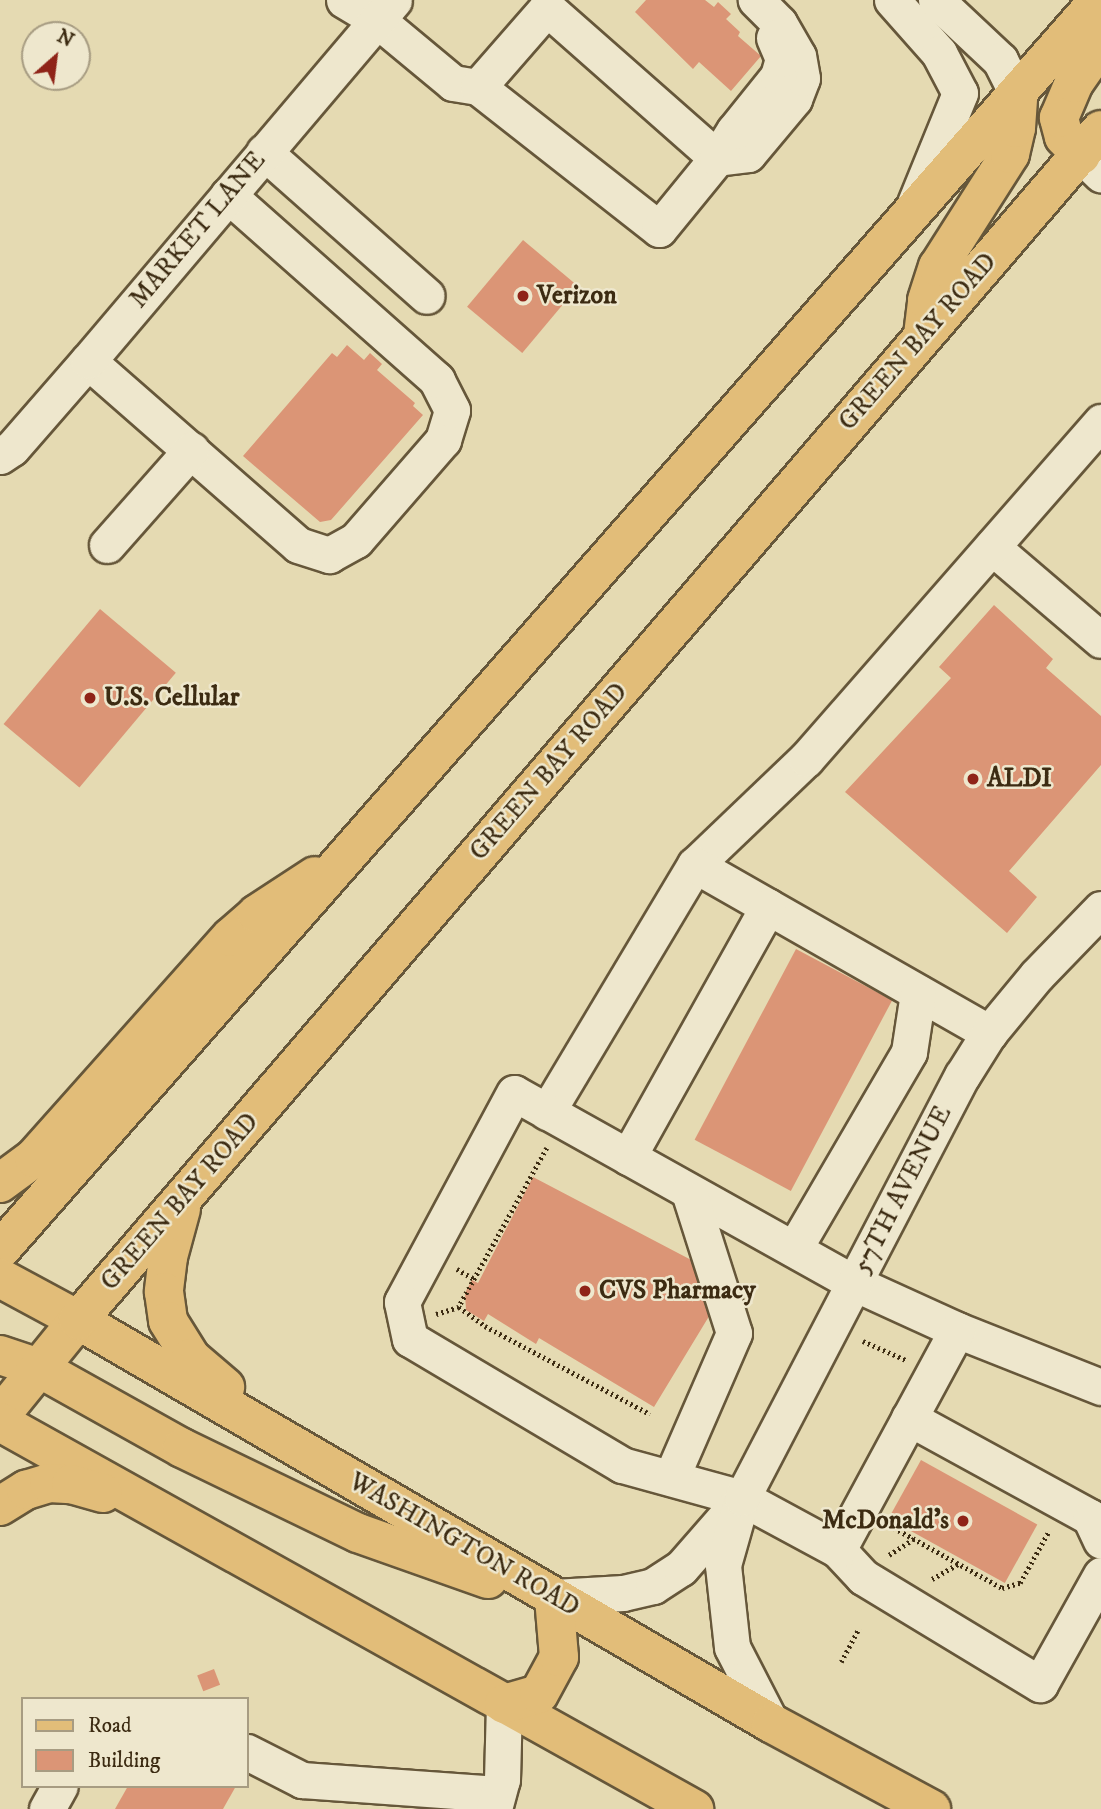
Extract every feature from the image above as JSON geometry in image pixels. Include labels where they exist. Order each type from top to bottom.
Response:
[{"type":"main road","points":[[0,1250],[348,858],[912,211],[1018,96],[1099,0]]},
{"type":"main road","points":[[1094,153],[1064,137],[1059,118],[1074,83],[1101,44]]},
{"type":"main road","points":[[923,335],[927,300],[938,267],[1010,154],[1016,128],[1018,96]]},
{"type":"main road","name":"GREEN BAY ROAD","points":[[0,1416],[78,1320],[923,335],[1094,153]]},
{"type":"main road","points":[[0,1183],[34,1158],[231,937],[285,895],[348,858]]},
{"type":"main road","points":[[187,1193],[174,1225],[163,1292],[168,1321],[178,1342],[219,1383],[442,1532]]},
{"type":"main road","name":"WASHINGTON ROAD","points":[[0,1278],[78,1320],[772,1723],[930,1809]]},
{"type":"main road","points":[[0,1334],[36,1336],[78,1320]]},
{"type":"main road","points":[[0,1355],[39,1368],[182,1448],[358,1533],[484,1578],[554,1597],[559,1657],[539,1694],[504,1704]]},
{"type":"main road","points":[[0,1422],[694,1809]]},
{"type":"main road","points":[[0,1506],[26,1490],[49,1483],[71,1484],[155,1509]]},
{"type":"street","points":[[344,0],[385,10],[453,83],[478,88],[659,229],[717,158],[734,131],[778,76],[783,59],[778,41],[733,0]]},
{"type":"street","points":[[717,158],[748,154],[794,99],[802,79],[798,56],[779,23],[756,0]]},
{"type":"street","points":[[892,0],[939,53],[960,93],[912,211]]},
{"type":"street","points":[[936,0],[1000,60],[1018,96]]},
{"type":"street","points":[[478,88],[554,6],[717,158]]},
{"type":"street","name":"MARKET LANE","points":[[0,456],[12,448],[88,361],[385,10]]},
{"type":"street","points":[[264,152],[427,296]]},
{"type":"street","points":[[88,361],[298,545],[329,555],[356,540],[443,440],[452,410],[436,380],[228,195]]},
{"type":"street","points":[[550,1125],[695,865],[806,759],[1101,422]]},
{"type":"street","points":[[107,545],[191,450]]},
{"type":"street","points":[[992,547],[1101,640]]},
{"type":"street","points":[[695,865],[989,1033]]},
{"type":"street","points":[[628,1157],[768,907]]},
{"type":"street","name":"57TH AVENUE","points":[[772,1723],[732,1647],[723,1565],[742,1498],[962,1076],[989,1033],[1037,975],[1101,909]]},
{"type":"street","points":[[794,1249],[909,1052],[918,993]]},
{"type":"street","points":[[1099,1384],[957,1330],[854,1283],[628,1157],[550,1125],[514,1093],[402,1302],[410,1339],[622,1465],[742,1498],[838,1550],[863,1577],[1040,1684],[1101,1576]]},
{"type":"street","points":[[671,1478],[734,1333],[689,1192]]},
{"type":"street","points":[[838,1550],[957,1330]]},
{"type":"street","points":[[909,1418],[1090,1517],[1101,1541]]},
{"type":"street","name":"57TH AVENUE","points":[[554,1597],[623,1593],[653,1586],[681,1568],[742,1498]]},
{"type":"street","points":[[248,1753],[301,1794],[496,1802],[502,1780],[504,1704]]},
{"type":"street","points":[[47,1809],[59,1788]]},
{"type":"path","points":[[431,1316],[459,1307],[550,1125]]},
{"type":"path","points":[[459,1307],[485,1326],[650,1414]]},
{"type":"path","points":[[863,1341],[908,1362]]},
{"type":"path","points":[[860,1509],[1002,1588],[1020,1583],[1051,1527]]},
{"type":"path","points":[[883,1559],[914,1539]]},
{"type":"path","points":[[926,1583],[958,1564]]},
{"type":"path","points":[[841,1662],[859,1628]]},
{"type":"building","points":[[646,0],[705,0],[714,7],[718,2],[731,14],[726,19],[740,32],[738,36],[761,56],[731,91],[699,62],[693,69],[635,12]]},
{"type":"building","name":"Verizon","points":[[523,240],[578,286],[522,353],[467,307]]},
{"type":"building","points":[[347,345],[364,360],[370,353],[382,364],[377,370],[415,403],[413,406],[423,415],[331,520],[320,522],[243,456],[332,353],[337,357]]},
{"type":"building","name":"ALDI","points":[[994,605],[1053,659],[1046,668],[1101,716],[1101,765],[1009,871],[1037,897],[1007,933],[845,792],[951,678],[939,667]]},
{"type":"building","name":"U.S. Cellular","points":[[100,609],[176,673],[79,788],[4,724]]},
{"type":"building","points":[[796,949],[892,1000],[791,1191],[695,1140]]},
{"type":"building","name":"CVS Pharmacy","points":[[533,1177],[697,1263],[711,1313],[654,1407],[539,1338],[536,1344],[488,1314],[484,1321],[466,1310],[465,1293],[472,1280],[478,1283]]},
{"type":"building","name":"McDonald's","points":[[921,1460],[1037,1524],[1005,1583],[889,1519]]},
{"type":"building","points":[[214,1669],[220,1685],[203,1691],[197,1675]]},
{"type":"building","points":[[127,1788],[235,1788],[223,1809],[115,1809]]},
{"type":"place","name":"Verizon","points":[[523,296]]},
{"type":"place","name":"U.S. Cellular","points":[[90,698]]},
{"type":"place","name":"ALDI","points":[[973,779]]},
{"type":"place","name":"CVS Pharmacy","points":[[585,1291]]},
{"type":"place","name":"McDonald's","points":[[963,1521]]}]
